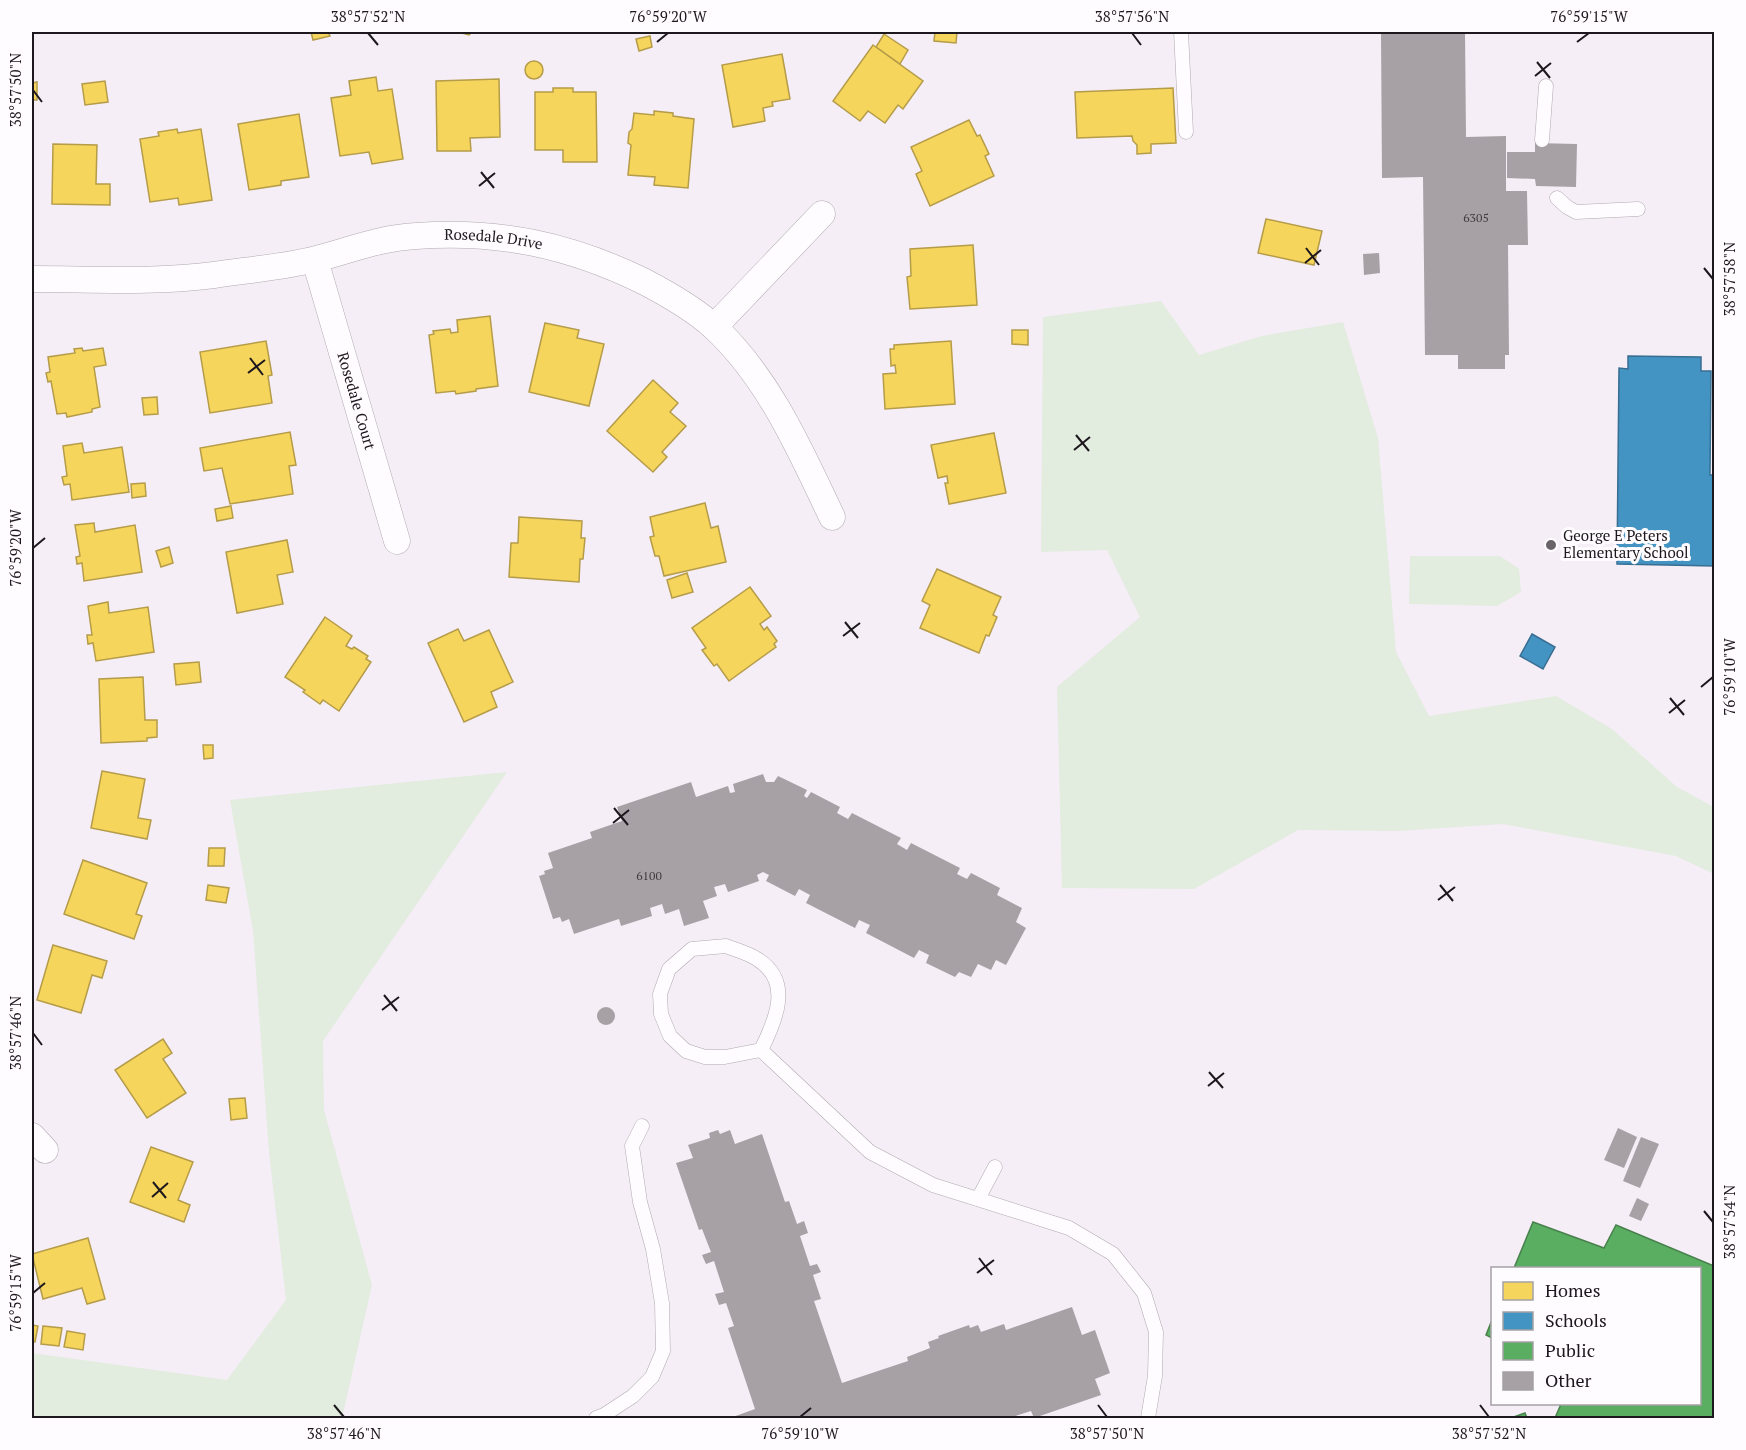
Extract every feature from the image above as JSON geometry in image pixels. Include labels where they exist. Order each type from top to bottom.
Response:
[{"type":"street","points":[[714,327],[822,214]]},
{"type":"street","name":"Rosedale Drive","points":[[32,279],[167,278],[212,275],[315,260],[377,240],[417,236],[470,236],[517,240],[567,249],[608,264],[679,300],[714,327],[773,400],[832,517]]},
{"type":"street","name":"Rosedale Court","points":[[315,260],[397,541]]},
{"type":"lane","points":[[1181,32],[1186,132]]},
{"type":"lane","points":[[1542,140],[1546,86]]},
{"type":"lane","points":[[1557,198],[1576,212],[1638,209]]},
{"type":"lane","points":[[726,946],[758,959],[777,979],[779,1003],[771,1030],[761,1050],[725,1057],[705,1057],[686,1051],[670,1036],[661,1014],[660,994],[669,969],[692,949],[726,946]]},
{"type":"lane","points":[[761,1050],[870,1152],[933,1185],[1069,1228],[1113,1254],[1144,1293],[1156,1332],[1155,1376],[1148,1419]]},
{"type":"lane","points":[[596,1419],[633,1396],[652,1377],[663,1351],[662,1303],[640,1202],[632,1146],[642,1126]]},
{"type":"lane","points":[[978,1199],[995,1167]]},
{"type":"shaded area","points":[[1161,301],[1199,355],[1262,336],[1343,322],[1378,438],[1396,652],[1429,716],[1556,696],[1612,729],[1677,787],[1714,807],[1714,874],[1676,856],[1503,824],[1399,831],[1298,830],[1194,889],[1062,888],[1057,687],[1140,617],[1107,550],[1041,552],[1043,317]]},
{"type":"shaded area","points":[[1410,556],[1500,556],[1519,569],[1521,592],[1497,606],[1409,604]]},
{"type":"shaded area","points":[[507,772],[323,1041],[324,1110],[372,1285],[342,1418],[32,1418],[32,1353],[227,1380],[286,1300],[269,1152],[253,931],[230,800]]},
{"type":"building: Homes","points":[[311,32],[328,32],[330,36],[313,40]]},
{"type":"building: Homes","points":[[935,32],[957,32],[956,43],[934,41]]},
{"type":"building: Homes","points":[[884,34],[908,50],[900,64],[876,47]]},
{"type":"building: Homes","points":[[650,36],[652,47],[639,51],[636,39]]},
{"type":"building: Homes","points":[[873,45],[923,81],[903,109],[898,105],[885,123],[868,111],[860,121],[833,101]]},
{"type":"building: Homes","points":[[782,54],[790,99],[772,102],[773,106],[763,108],[765,121],[733,127],[722,65]]},
{"type":"building: Homes","points":[[530,61],[538,61],[543,66],[541,77],[530,79],[525,74],[525,66]]},
{"type":"building: Homes","points":[[376,77],[378,91],[392,89],[403,159],[372,164],[369,152],[340,156],[331,98],[351,95],[349,81]]},
{"type":"building: Homes","points":[[499,79],[500,137],[470,138],[471,151],[437,151],[436,81]]},
{"type":"building: Homes","points":[[105,81],[108,102],[85,105],[82,84]]},
{"type":"building: Homes","points":[[37,82],[37,100],[32,100],[32,83]]},
{"type":"building: Homes","points":[[553,88],[573,88],[573,92],[596,92],[597,162],[563,162],[563,150],[535,150],[535,92],[553,92]]},
{"type":"building: Homes","points":[[1173,88],[1176,143],[1151,144],[1151,153],[1137,154],[1137,145],[1132,136],[1077,138],[1075,92]]},
{"type":"building: Homes","points":[[654,111],[694,119],[688,188],[654,185],[655,177],[628,175],[631,145],[628,143],[629,132],[632,129],[634,113],[654,115]]},
{"type":"building: Homes","points":[[299,114],[309,177],[281,181],[281,185],[249,190],[238,124]]},
{"type":"building: Homes","points":[[969,120],[977,136],[980,135],[989,154],[985,156],[994,176],[930,206],[916,174],[922,171],[911,147]]},
{"type":"building: Homes","points":[[177,129],[178,133],[201,129],[212,200],[179,205],[178,198],[150,202],[140,139],[159,136],[158,132]]},
{"type":"building: Homes","points":[[53,144],[97,145],[96,184],[110,184],[110,205],[52,204]]},
{"type":"building: Homes","points":[[1266,219],[1322,231],[1314,265],[1258,253]]},
{"type":"building: Homes","points":[[973,245],[977,305],[910,309],[907,277],[911,276],[910,249]]},
{"type":"building: Homes","points":[[490,316],[498,386],[456,394],[455,391],[436,393],[429,335],[434,334],[433,331],[450,329],[451,333],[458,332],[457,320]]},
{"type":"building: Homes","points":[[545,323],[579,330],[577,338],[604,344],[589,406],[529,392]]},
{"type":"building: Homes","points":[[1012,330],[1028,330],[1028,345],[1012,344]]},
{"type":"building: Homes","points":[[266,341],[272,375],[268,376],[272,403],[210,413],[200,352]]},
{"type":"building: Homes","points":[[951,341],[955,404],[885,409],[883,374],[896,373],[895,365],[891,366],[890,349],[894,349],[894,345]]},
{"type":"building: Homes","points":[[82,348],[83,351],[103,348],[106,365],[94,367],[100,407],[92,409],[92,412],[67,417],[66,413],[57,414],[51,381],[48,382],[46,373],[50,372],[48,357],[75,353],[74,349]]},
{"type":"building: Homes","points":[[653,380],[678,403],[670,412],[686,426],[662,452],[667,457],[653,472],[607,431]]},
{"type":"building: Homes","points":[[157,397],[158,414],[144,415],[142,398]]},
{"type":"building: Homes","points":[[290,432],[296,465],[289,466],[293,494],[230,504],[222,468],[204,471],[200,448]]},
{"type":"building: Homes","points":[[994,433],[1006,493],[949,504],[945,483],[948,483],[947,476],[938,478],[931,445]]},
{"type":"building: Homes","points":[[82,443],[84,453],[122,447],[129,492],[72,500],[70,484],[64,485],[62,477],[67,476],[63,446]]},
{"type":"building: Homes","points":[[145,483],[146,496],[132,498],[131,484]]},
{"type":"building: Homes","points":[[705,503],[711,528],[718,526],[726,562],[664,576],[659,556],[655,556],[650,537],[654,536],[650,517]]},
{"type":"building: Homes","points":[[231,506],[233,518],[217,521],[215,509]]},
{"type":"building: Homes","points":[[519,517],[582,521],[581,538],[585,538],[583,559],[580,559],[579,582],[509,577],[511,543],[518,543]]},
{"type":"building: Homes","points":[[94,523],[95,532],[135,525],[142,572],[84,581],[82,563],[77,564],[76,557],[80,556],[75,525]]},
{"type":"building: Homes","points":[[287,540],[293,572],[277,575],[283,604],[237,613],[226,552]]},
{"type":"building: Homes","points":[[169,547],[173,563],[161,567],[156,551]]},
{"type":"building: Homes","points":[[937,569],[1001,597],[993,615],[997,617],[979,653],[920,628],[930,605],[922,601]]},
{"type":"building: Homes","points":[[687,573],[693,592],[672,598],[667,580]]},
{"type":"building: Homes","points":[[750,587],[771,616],[760,624],[764,630],[767,627],[777,641],[774,644],[776,647],[729,681],[717,664],[714,666],[702,650],[706,648],[692,628]]},
{"type":"building: Homes","points":[[108,602],[109,613],[148,607],[154,652],[96,661],[93,643],[88,644],[87,635],[92,635],[88,606]]},
{"type":"building: Homes","points":[[325,617],[352,636],[346,646],[352,649],[354,647],[368,656],[366,659],[371,662],[339,711],[323,700],[320,704],[303,692],[305,690],[285,677]]},
{"type":"building: Homes","points":[[458,629],[464,641],[489,630],[513,682],[491,692],[497,707],[464,722],[428,643]]},
{"type":"building: Homes","points":[[199,662],[201,682],[176,685],[174,664]]},
{"type":"building: Homes","points":[[143,677],[145,720],[157,720],[157,737],[147,738],[147,741],[101,743],[99,679]]},
{"type":"building: Homes","points":[[203,745],[213,745],[213,758],[204,759]]},
{"type":"building: Homes","points":[[102,771],[145,779],[138,818],[151,820],[147,839],[91,828]]},
{"type":"building: Homes","points":[[209,848],[225,848],[224,866],[208,866]]},
{"type":"building: Homes","points":[[83,860],[147,883],[136,914],[142,916],[134,939],[64,914]]},
{"type":"building: Homes","points":[[208,885],[229,888],[226,903],[206,900]]},
{"type":"building: Homes","points":[[53,945],[107,961],[102,978],[92,975],[81,1013],[37,1000]]},
{"type":"building: Homes","points":[[163,1039],[172,1053],[163,1059],[186,1093],[147,1118],[115,1070]]},
{"type":"building: Homes","points":[[245,1098],[247,1118],[231,1120],[229,1099]]},
{"type":"building: Homes","points":[[151,1147],[193,1162],[178,1200],[190,1205],[184,1222],[130,1202]]},
{"type":"building: Homes","points":[[88,1238],[105,1299],[87,1304],[82,1288],[43,1299],[32,1254]]},
{"type":"building: Homes","points":[[32,1325],[38,1326],[35,1342],[32,1342]]},
{"type":"building: Homes","points":[[43,1326],[62,1328],[59,1346],[41,1344]]},
{"type":"building: Homes","points":[[67,1331],[85,1334],[83,1350],[64,1347]]},
{"type":"building: Schools","points":[[1628,356],[1701,357],[1701,371],[1711,371],[1710,475],[1714,475],[1714,566],[1617,564],[1619,368],[1628,369]]},
{"type":"building: Schools","points":[[1532,634],[1555,647],[1543,669],[1520,656]]},
{"type":"building: Public","points":[[1533,1222],[1604,1248],[1616,1225],[1714,1266],[1714,1418],[1555,1418],[1561,1405],[1701,1405],[1701,1267],[1514,1267]]},
{"type":"building: Public","points":[[1491,1322],[1491,1338],[1486,1335]]},
{"type":"building: Public","points":[[1525,1413],[1527,1418],[1511,1418]]},
{"type":"building: Other","points":[[1381,32],[1465,32],[1466,137],[1506,136],[1506,191],[1527,191],[1528,245],[1508,245],[1509,355],[1505,355],[1505,369],[1458,369],[1458,355],[1425,355],[1423,177],[1382,178]]},
{"type":"building: Other","points":[[1535,143],[1577,144],[1576,187],[1536,186],[1535,179],[1507,178],[1507,152],[1535,152]]},
{"type":"building: Other","points":[[1379,253],[1380,273],[1364,275],[1363,254]]},
{"type":"building: Other","points":[[763,774],[766,782],[774,782],[778,776],[807,790],[804,796],[807,798],[811,792],[840,807],[837,813],[848,819],[852,813],[901,838],[897,844],[907,850],[911,843],[960,868],[957,874],[967,879],[971,873],[1000,888],[997,895],[1022,908],[1016,922],[1026,928],[1006,965],[996,960],[991,970],[978,964],[971,977],[959,972],[955,977],[926,963],[929,955],[919,950],[914,958],[866,933],[870,925],[859,920],[855,928],[806,903],[810,895],[799,889],[795,896],[766,881],[769,875],[763,872],[757,875],[759,881],[728,892],[725,884],[714,887],[717,896],[703,901],[709,918],[684,926],[679,909],[665,914],[662,904],[650,908],[652,916],[621,926],[619,919],[574,934],[569,919],[562,922],[560,917],[553,919],[539,876],[545,874],[544,871],[553,868],[548,853],[592,838],[590,832],[622,821],[617,807],[691,782],[696,797],[728,786],[730,793],[735,792],[733,784]]},
{"type":"building: Other","points":[[606,1007],[612,1010],[615,1016],[612,1022],[606,1025],[600,1022],[597,1016],[600,1010]]},
{"type":"building: Other","points":[[1618,1128],[1637,1137],[1624,1168],[1604,1160]]},
{"type":"building: Other","points":[[718,1130],[720,1134],[730,1130],[735,1144],[762,1134],[785,1202],[789,1201],[797,1224],[804,1221],[808,1233],[800,1236],[810,1266],[817,1264],[821,1272],[813,1275],[821,1299],[814,1301],[842,1383],[908,1361],[907,1357],[930,1348],[928,1342],[939,1338],[938,1336],[969,1325],[970,1328],[978,1325],[981,1332],[1004,1324],[1006,1330],[1072,1307],[1082,1335],[1095,1330],[1110,1373],[1095,1379],[1101,1395],[1034,1418],[1031,1411],[1009,1418],[730,1418],[755,1409],[728,1328],[734,1326],[726,1303],[719,1305],[715,1294],[724,1292],[714,1261],[706,1264],[702,1255],[711,1252],[702,1229],[699,1230],[676,1163],[693,1158],[688,1145],[710,1138],[709,1133]]},
{"type":"building: Other","points":[[1641,1137],[1659,1144],[1640,1188],[1623,1181]]},
{"type":"building: Other","points":[[1637,1198],[1649,1204],[1641,1221],[1629,1216]]},
{"type":"place","name":"George E Peters Elementary School","points":[[1551,545]]}]
